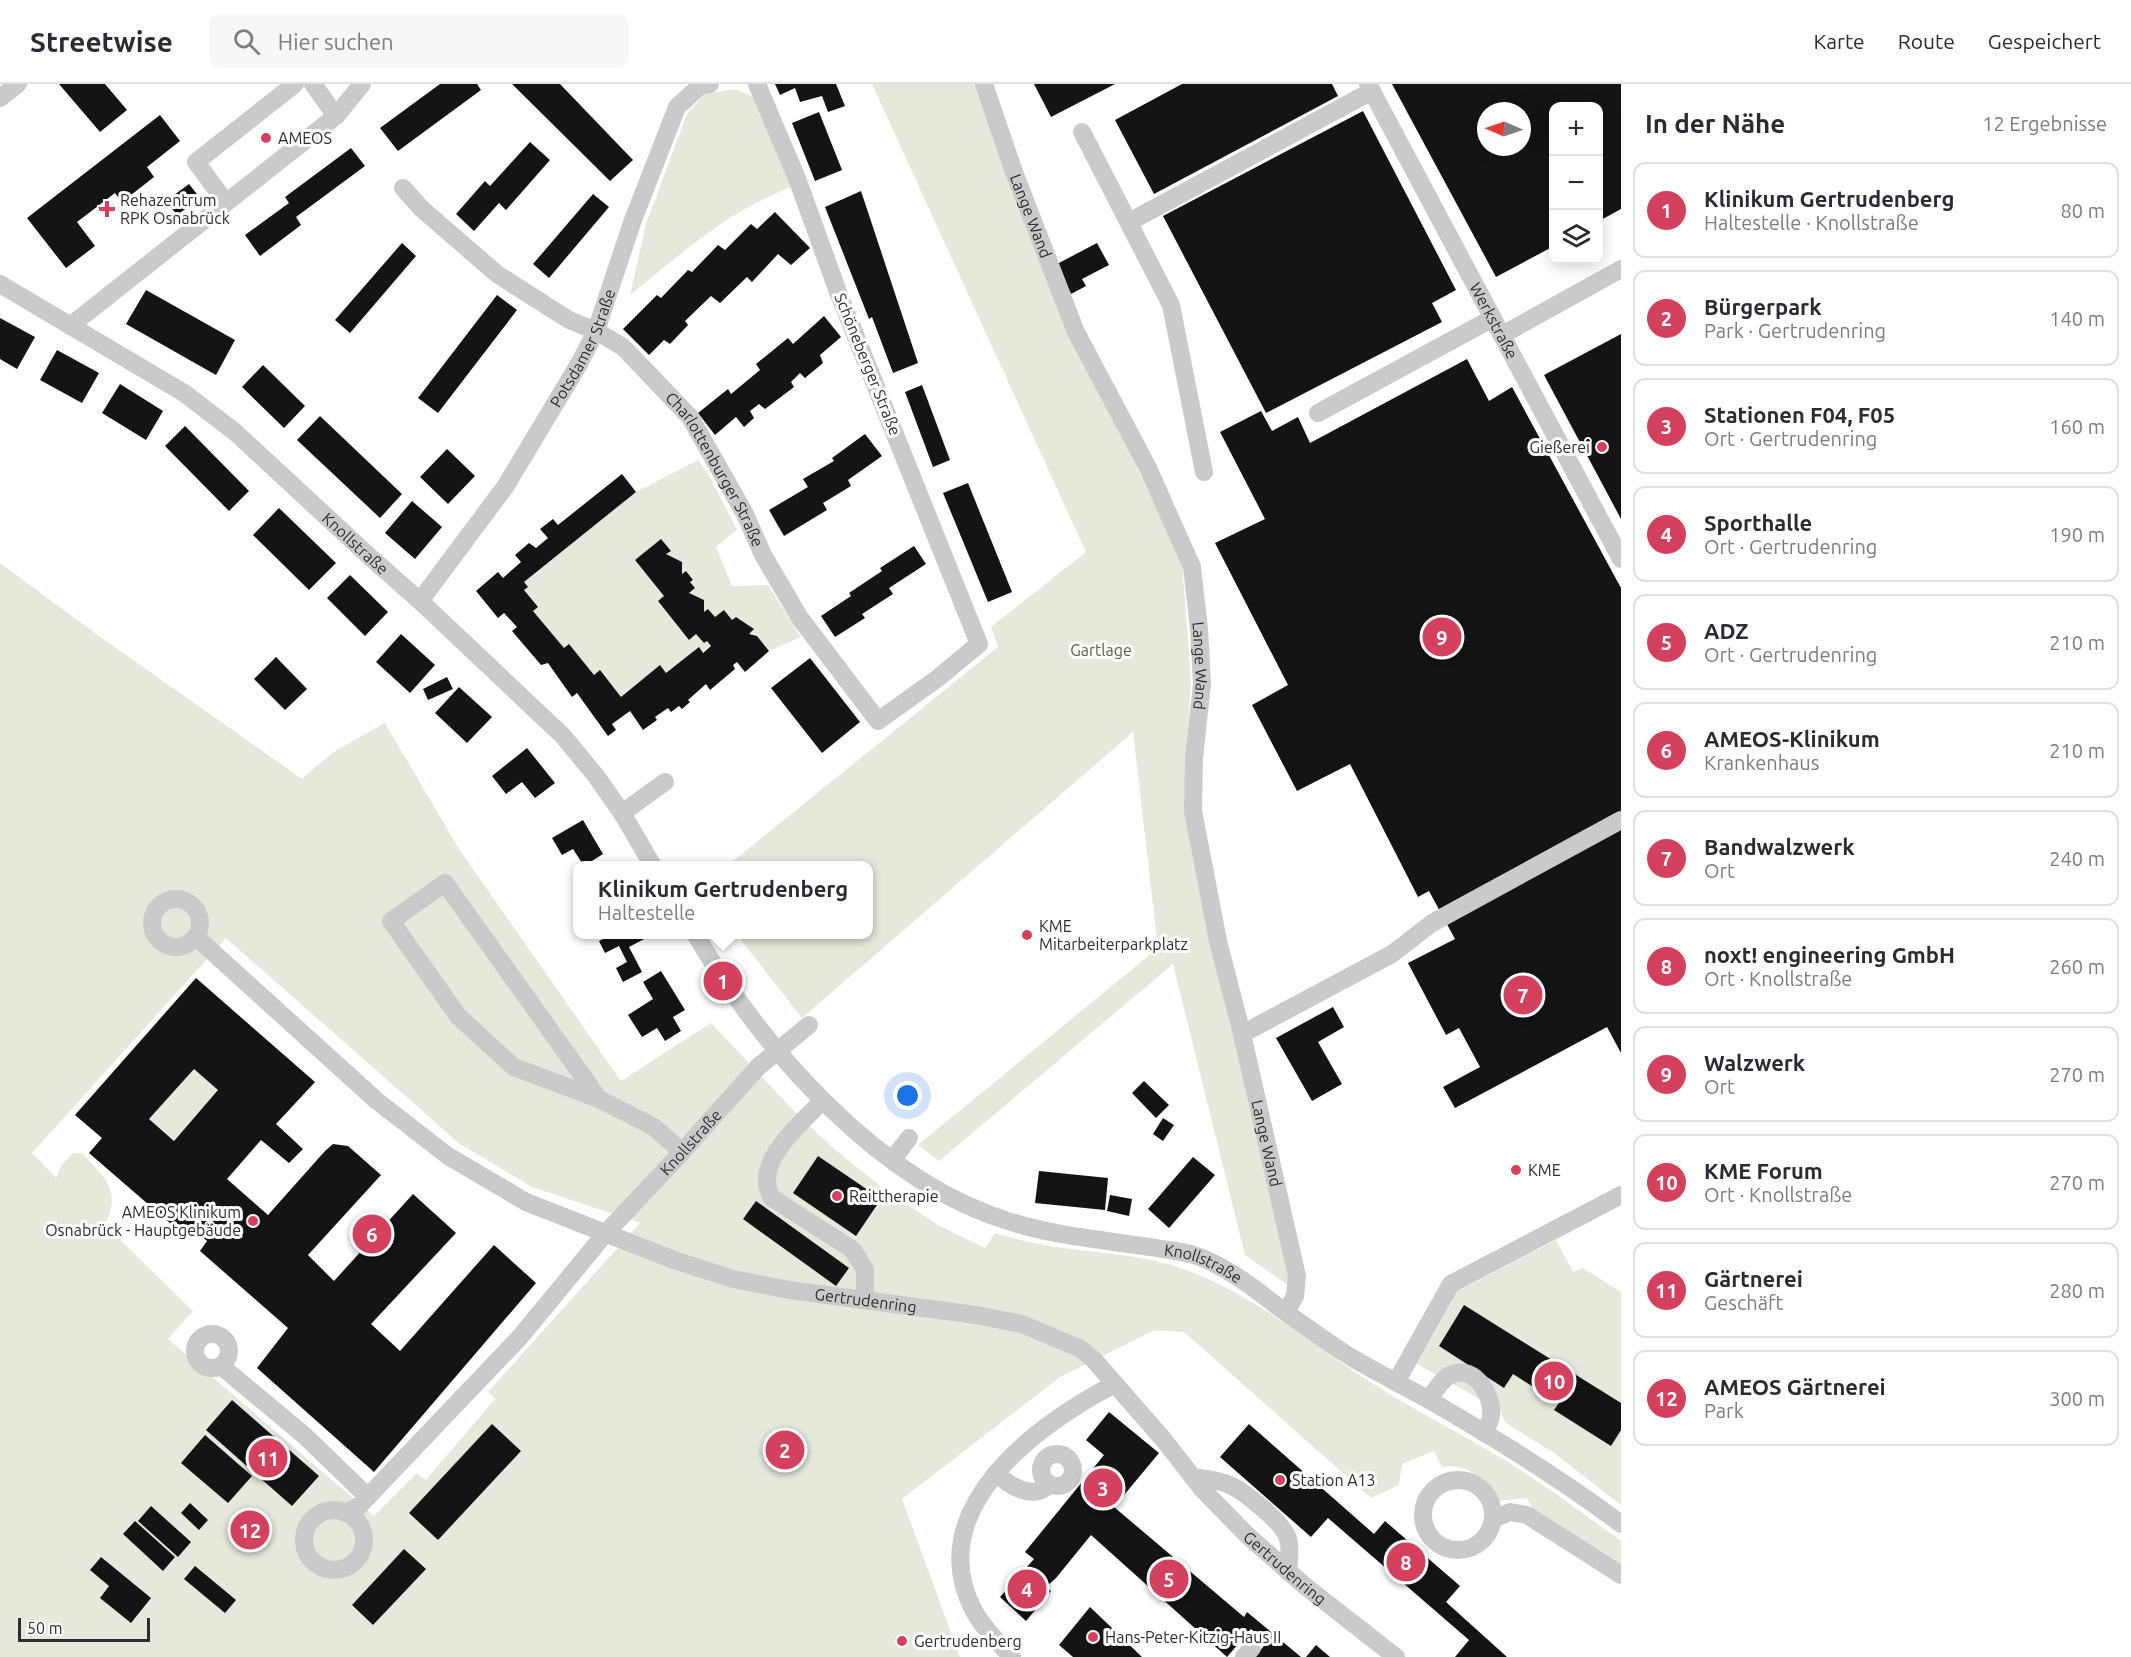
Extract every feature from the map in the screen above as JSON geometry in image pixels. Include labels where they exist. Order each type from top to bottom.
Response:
[{"type":"street","points":[[0,98],[18,84]]},
{"type":"street","points":[[225,201],[195,162],[295,84]]},
{"type":"street","points":[[313,84],[336,116]]},
{"type":"street","points":[[70,326],[225,201],[336,116],[362,84]]},
{"type":"street","name":"Potsdamer Straße","points":[[420,601],[505,487],[579,364],[596,331],[633,220],[677,107],[700,86],[710,84]]},
{"type":"street","name":"Lange Wand","points":[[984,84],[1014,172],[1076,332],[1148,468],[1192,567],[1202,684],[1194,758],[1193,811],[1218,941],[1297,1276],[1295,1296],[1286,1312]]},
{"type":"street","name":"Schöneberger Straße","points":[[753,86],[798,181],[834,282],[979,644]]},
{"type":"street","points":[[1129,222],[1370,88]]},
{"type":"street","name":"Werkstraße","points":[[1370,88],[1621,559]]},
{"type":"street","points":[[1082,132],[1172,305],[1204,472]]},
{"type":"street","name":"Charlottenburger Straße","points":[[403,188],[422,209],[497,274],[569,320],[596,331],[623,347],[690,417],[745,514],[763,555],[800,618],[878,721],[938,678],[979,644]]},
{"type":"street","points":[[1502,335],[1621,269]]},
{"type":"street","name":"Knollstraße","points":[[0,284],[184,393],[226,426],[420,601],[563,736],[596,776],[622,813],[650,861]]},
{"type":"street","points":[[1318,412],[1493,318]]},
{"type":"street","points":[[622,813],[665,782]]},
{"type":"street","points":[[1242,1035],[1392,954],[1432,923],[1621,820]]},
{"type":"street","points":[[599,1099],[445,883],[391,921],[458,1016],[489,1047],[514,1067],[599,1099],[654,1127],[682,1152]]},
{"type":"street","name":"Gertrudenring","points":[[196,937],[377,1101],[448,1156],[526,1202],[674,1260],[733,1279],[789,1290],[976,1315],[1022,1324],[1081,1349],[1094,1360],[1163,1438],[1192,1477],[1240,1528],[1288,1572],[1396,1657]]},
{"type":"street","name":"Knollstraße","points":[[697,939],[723,981],[776,1051],[822,1101],[892,1160],[927,1184],[967,1206],[1009,1222],[1049,1232],[1199,1257],[1237,1275],[1347,1354],[1564,1481],[1621,1524]]},
{"type":"street","points":[[776,1051],[809,1025]]},
{"type":"street","name":"Knollstraße","points":[[345,1513],[359,1506],[368,1497],[520,1337],[605,1234],[758,1067],[776,1051]]},
{"type":"street","points":[[822,1101],[782,1143],[767,1176],[767,1189],[772,1198],[853,1250],[865,1270],[865,1299]]},
{"type":"street","points":[[892,1160],[909,1138]]},
{"type":"street","points":[[1396,1382],[1451,1284],[1621,1195]]},
{"type":"street","points":[[221,1366],[305,1436],[368,1497]]},
{"type":"street","points":[[1429,1400],[1448,1376],[1459,1373],[1473,1377],[1484,1384],[1488,1395],[1491,1417],[1484,1433]]},
{"type":"street","points":[[1012,1657],[974,1611],[962,1572],[961,1552],[968,1517],[976,1500],[996,1473],[1054,1420],[1114,1384]]},
{"type":"street","points":[[996,1473],[1023,1490],[1038,1491],[1049,1484]]},
{"type":"street","points":[[1192,1477],[1229,1485],[1245,1495],[1279,1524],[1288,1536],[1290,1548],[1288,1572]]},
{"type":"street","points":[[1493,1519],[1510,1512],[1527,1515],[1621,1575]]},
{"type":"green space","name":"Gartlage","points":[[872,84],[979,84],[1062,310],[1182,562],[1191,680],[1184,797],[1191,849],[1291,1275],[1289,1286],[1245,1255],[1173,964],[939,1161],[918,1145],[1158,948],[1133,732],[802,1018],[740,939],[873,939],[873,861],[733,861],[998,647],[991,627],[1086,552]]},
{"type":"green space","points":[[734,89],[755,97],[792,187],[769,196],[727,220],[630,295],[646,224],[687,114],[705,94]]},
{"type":"green space","points":[[698,460],[710,477],[737,530],[716,547],[732,586],[768,585],[801,637],[769,651],[757,636],[749,634],[754,629],[736,617],[732,620],[715,617],[709,609],[704,612],[704,600],[689,593],[695,589],[690,582],[693,580],[686,571],[682,574],[666,554],[670,551],[661,540],[664,596],[658,601],[689,639],[696,634],[704,643],[707,641],[711,646],[666,673],[660,666],[621,697],[599,671],[594,675],[569,644],[564,648],[533,611],[538,607],[524,590],[528,587],[524,582],[636,492]]},
{"type":"green space","points":[[0,563],[302,779],[332,753],[385,723],[459,849],[621,1081],[711,1023],[794,1111],[833,1148],[880,1186],[938,1225],[985,1248],[995,1233],[1049,1246],[1148,1259],[1211,1280],[1259,1306],[1391,1395],[1525,1473],[1621,1541],[1621,1567],[1533,1510],[1527,1498],[1499,1501],[1481,1480],[1468,1470],[1452,1466],[1442,1467],[1434,1451],[1402,1464],[1399,1485],[1371,1498],[1184,1332],[1155,1330],[1060,1377],[902,1499],[960,1657],[0,1657]],"holes":[[[226,938],[460,1144],[532,1187],[640,1223],[488,1392],[495,1399],[426,1480],[417,1473],[374,1516],[168,1339],[193,1311],[105,1225],[110,1213],[111,1193],[104,1178],[82,1153],[73,1153],[61,1166],[56,1178],[32,1153]]]},
{"type":"green space","points":[[194,1069],[218,1090],[174,1140],[149,1119]]},
{"type":"green space","points":[[1556,1240],[1573,1272],[1583,1268],[1621,1292],[1621,1505],[1554,1453],[1506,1423],[1499,1410],[1417,1364],[1458,1291]]},
{"type":"building","points":[[59,84],[105,84],[127,110],[100,132]]},
{"type":"building","points":[[440,84],[477,84],[481,90],[398,151],[380,128]]},
{"type":"building","points":[[512,84],[560,84],[633,160],[610,181]]},
{"type":"building","points":[[775,84],[836,84],[845,106],[828,112],[822,96],[800,102],[795,88],[780,95]]},
{"type":"building","points":[[1034,84],[1115,84],[1051,117]]},
{"type":"building","points":[[1182,84],[1332,84],[1338,96],[1154,194],[1115,120]]},
{"type":"building","points":[[1392,84],[1621,84],[1621,209],[1603,219],[1603,102],[1549,102],[1549,249],[1496,277]]},
{"type":"building","points":[[1363,111],[1456,290],[1432,303],[1442,322],[1266,413],[1163,216]]},
{"type":"building","points":[[819,112],[842,170],[815,181],[792,123]]},
{"type":"building","points":[[160,115],[180,141],[147,167],[154,177],[122,202],[115,193],[77,222],[95,246],[66,268],[27,218]]},
{"type":"building","points":[[530,142],[550,160],[506,210],[499,203],[474,231],[456,214],[485,181],[490,186]]},
{"type":"building","points":[[351,148],[365,166],[296,217],[301,225],[260,256],[245,235],[289,203],[285,197]]},
{"type":"building","points":[[189,184],[200,198],[177,215],[166,201]]},
{"type":"building","points":[[861,191],[918,363],[893,373],[825,207]]},
{"type":"building","points":[[593,194],[609,207],[549,278],[533,264]]},
{"type":"building","points":[[775,212],[810,248],[791,265],[778,254],[752,282],[747,277],[720,303],[711,296],[685,321],[688,325],[670,344],[664,340],[649,355],[623,329],[657,295],[661,298],[688,270],[692,272],[718,245],[725,250],[751,224],[757,229]]},
{"type":"building","points":[[402,243],[416,256],[350,333],[335,320]]},
{"type":"building","points":[[1097,243],[1109,265],[1082,279],[1086,286],[1071,294],[1057,264]]},
{"type":"building","points":[[146,290],[235,340],[216,375],[126,324]]},
{"type":"building","points":[[497,295],[517,310],[438,413],[418,398]]},
{"type":"building","points":[[824,316],[841,337],[820,355],[823,363],[805,378],[800,373],[791,382],[794,387],[765,409],[759,404],[750,411],[754,418],[744,427],[736,417],[715,435],[698,413],[728,389],[731,394],[760,370],[756,364],[788,338],[793,344]]},
{"type":"building","points":[[0,318],[35,337],[17,369],[0,359]]},
{"type":"building","name":"Gießerei","points":[[1621,334],[1621,519],[1544,375]]},
{"type":"building","points":[[57,350],[99,373],[82,403],[40,380]]},
{"type":"building","points":[[1467,359],[1489,401],[1512,387],[1621,588],[1621,1053],[1607,1027],[1455,1108],[1443,1087],[1480,1067],[1459,1028],[1446,1035],[1408,963],[1455,939],[1429,891],[1418,897],[1350,764],[1297,791],[1252,705],[1288,685],[1215,543],[1265,519],[1220,432],[1261,411],[1272,431],[1298,417],[1310,443]]},
{"type":"building","points":[[263,365],[305,406],[284,428],[242,387]]},
{"type":"building","points":[[120,384],[163,411],[146,440],[102,413]]},
{"type":"building","points":[[922,385],[950,460],[933,467],[905,392]]},
{"type":"building","points":[[320,416],[402,494],[380,518],[297,440]]},
{"type":"building","points":[[185,426],[249,491],[229,511],[165,446]]},
{"type":"building","points":[[865,434],[882,456],[848,480],[851,486],[823,503],[827,510],[784,536],[769,510],[808,487],[803,479],[834,461],[832,458]]},
{"type":"building","points":[[447,449],[475,476],[448,504],[420,477]]},
{"type":"building","points":[[622,474],[636,492],[524,582],[528,587],[524,590],[538,607],[533,611],[564,648],[569,644],[594,675],[600,670],[621,697],[660,665],[666,673],[699,647],[703,653],[711,646],[707,641],[704,643],[696,634],[689,640],[658,601],[664,596],[635,560],[661,539],[671,551],[666,554],[682,562],[682,574],[686,571],[693,580],[690,582],[695,588],[689,593],[704,600],[704,612],[708,609],[715,617],[724,610],[732,620],[736,617],[754,629],[749,634],[757,636],[769,651],[745,672],[737,662],[733,665],[735,669],[710,690],[706,684],[688,700],[690,702],[682,709],[679,706],[671,712],[668,708],[655,717],[657,720],[643,730],[630,711],[612,724],[616,730],[608,736],[577,693],[572,697],[548,663],[541,665],[512,631],[517,627],[504,613],[498,618],[476,591],[498,572],[503,578],[521,562],[515,555],[529,543],[536,548],[548,538],[540,529],[553,519],[558,525]]},
{"type":"building","points":[[968,483],[1012,592],[988,602],[943,493]]},
{"type":"building","points":[[412,501],[442,527],[415,559],[385,533]]},
{"type":"building","points":[[279,508],[336,563],[309,590],[253,535]]},
{"type":"building","points":[[914,546],[926,564],[889,588],[893,594],[862,614],[865,618],[835,637],[821,616],[851,596],[849,593],[882,571],[880,568]]},
{"type":"building","points":[[350,575],[388,612],[365,636],[327,598]]},
{"type":"building","points":[[401,634],[435,665],[410,693],[376,662]]},
{"type":"building","points":[[276,657],[307,689],[285,710],[254,679]]},
{"type":"building","points":[[810,658],[860,722],[822,753],[771,688]]},
{"type":"building","points":[[447,677],[453,689],[428,700],[423,689]]},
{"type":"building","points":[[459,687],[492,717],[467,743],[435,713]]},
{"type":"building","points":[[527,748],[555,783],[535,798],[522,782],[506,794],[492,776]]},
{"type":"building","points":[[583,820],[603,854],[592,861],[581,861],[573,849],[562,855],[552,838]]},
{"type":"building","points":[[603,939],[644,939],[629,947],[642,972],[623,982],[616,968],[627,962],[619,946],[605,953],[599,941]]},
{"type":"building","points":[[661,971],[685,1010],[673,1017],[681,1031],[665,1041],[657,1028],[642,1037],[628,1015],[653,999],[643,982]]},
{"type":"building","name":"AMEOS Klinikum Osnabrück - Hauptgebäude","points":[[196,978],[315,1082],[276,1124],[303,1149],[289,1163],[261,1140],[227,1179],[268,1215],[333,1144],[348,1146],[381,1175],[308,1255],[334,1281],[413,1194],[456,1233],[371,1324],[400,1351],[494,1245],[536,1283],[374,1472],[257,1368],[288,1328],[200,1251],[207,1241],[193,1228],[186,1237],[89,1153],[102,1138],[75,1115]],"holes":[[[194,1069],[218,1090],[174,1141],[149,1119]]]},
{"type":"building","points":[[1333,1007],[1344,1027],[1318,1042],[1342,1084],[1312,1101],[1276,1038]]},
{"type":"building","points":[[1144,1081],[1169,1105],[1156,1118],[1132,1093]]},
{"type":"building","points":[[1163,1118],[1174,1125],[1163,1141],[1153,1134]]},
{"type":"building","name":"Reittherapie","points":[[818,1156],[881,1199],[856,1236],[793,1193]]},
{"type":"building","points":[[1193,1157],[1215,1175],[1169,1228],[1148,1209]]},
{"type":"building","points":[[1039,1171],[1108,1178],[1105,1210],[1035,1203]]},
{"type":"building","points":[[1110,1195],[1132,1199],[1129,1216],[1107,1211]]},
{"type":"building","points":[[756,1201],[849,1268],[836,1286],[743,1219]]},
{"type":"building","points":[[1464,1305],[1621,1403],[1621,1430],[1611,1446],[1554,1410],[1559,1403],[1513,1374],[1504,1388],[1439,1346]]},
{"type":"building","points":[[232,1400],[319,1476],[292,1506],[206,1430]]},
{"type":"building","points":[[1109,1412],[1159,1453],[1114,1507],[1244,1617],[1247,1612],[1301,1657],[1255,1657],[1267,1642],[1251,1629],[1227,1657],[1091,1535],[1046,1587],[1051,1591],[1026,1621],[1000,1597],[1034,1559],[1025,1552],[1104,1455],[1086,1440]]},
{"type":"building","points":[[492,1424],[521,1451],[438,1540],[409,1513]]},
{"type":"building","points":[[1249,1424],[1374,1534],[1385,1521],[1460,1586],[1446,1602],[1507,1657],[1455,1657],[1469,1640],[1328,1518],[1311,1537],[1220,1457]]},
{"type":"building","points":[[205,1435],[252,1476],[228,1503],[181,1463]]},
{"type":"building","points":[[190,1503],[208,1520],[199,1530],[181,1513]]},
{"type":"building","points":[[151,1506],[191,1542],[178,1557],[138,1521]]},
{"type":"building","points":[[135,1521],[175,1557],[163,1571],[123,1534]]},
{"type":"building","points":[[404,1549],[426,1569],[373,1625],[352,1605]]},
{"type":"building","points":[[101,1557],[151,1598],[131,1623],[100,1598],[109,1586],[90,1570]]},
{"type":"building","points":[[195,1566],[236,1600],[225,1613],[184,1579]]},
{"type":"building","name":"Hans-Peter-Kitzig-Haus II","points":[[1090,1607],[1142,1657],[1073,1657],[1059,1645]]},
{"type":"building","points":[[1316,1645],[1330,1657],[1306,1657]]},
{"type":"place","name":"AMEOS","points":[[266,138]]},
{"type":"place","name":"Rehazentrum RPK Osnabrück","points":[[107,209]]},
{"type":"place","name":"Gießerei","points":[[1602,447]]},
{"type":"place","name":"Walzwerk","points":[[1442,637]]},
{"type":"place","name":"KME Mitarbeiterparkplatz","points":[[1027,935]]},
{"type":"place","name":"Klinikum Gertrudenberg","points":[[723,981]]},
{"type":"place","name":"Bandwalzwerk","points":[[1523,995]]},
{"type":"place","name":"KME","points":[[1516,1170]]},
{"type":"place","name":"Reittherapie","points":[[837,1196]]},
{"type":"place","name":"AMEOS Klinikum Osnabrück - Hauptgebäude","points":[[253,1221]]},
{"type":"place","name":"AMEOS-Klinikum","points":[[372,1234]]},
{"type":"place","name":"KME Forum","points":[[1554,1381]]},
{"type":"place","name":"Bürgerpark","points":[[785,1450]]},
{"type":"place","name":"Gärtnerei","points":[[268,1458]]},
{"type":"place","name":"Station A13","points":[[1280,1480]]},
{"type":"place","name":"Stationen F04, F05","points":[[1103,1488]]},
{"type":"place","name":"AMEOS Gärtnerei","points":[[250,1530]]},
{"type":"place","name":"noxt! engineering GmbH","points":[[1406,1562]]},
{"type":"place","name":"ADZ","points":[[1169,1579]]},
{"type":"place","name":"Sporthalle","points":[[1027,1589]]},
{"type":"place","name":"Hans-Peter-Kitzig-Haus II","points":[[1093,1637]]},
{"type":"place","name":"Gertrudenberg","points":[[902,1641]]}]
